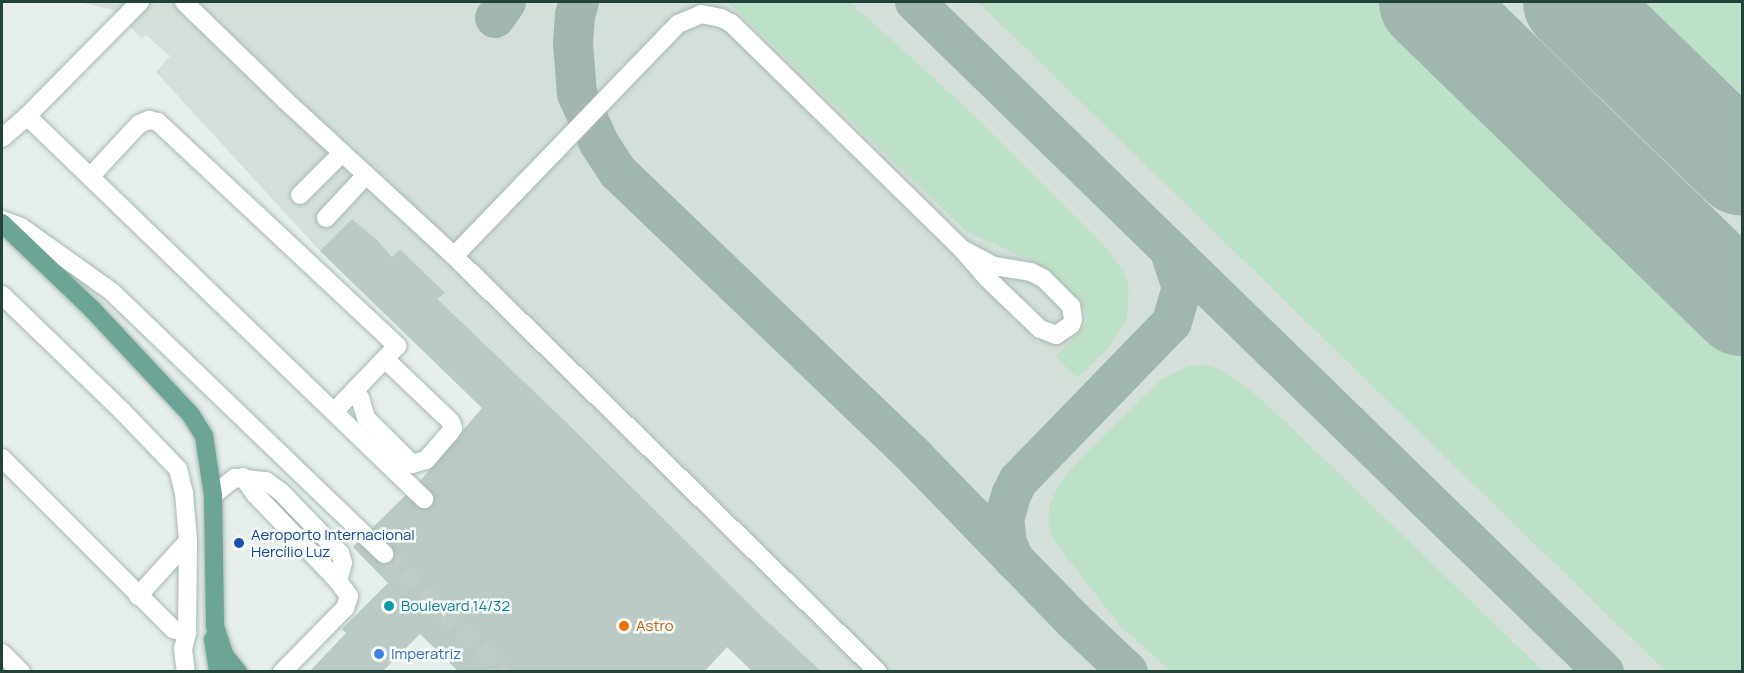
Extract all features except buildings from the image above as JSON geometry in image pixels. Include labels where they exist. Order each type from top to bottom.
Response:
[{"type":"main road","points":[[2,221],[91,308],[191,415],[204,436],[213,495],[215,626],[212,642],[218,672]]},
{"type":"main road","points":[[215,626],[225,656],[238,672]]},
{"type":"lane","points":[[2,138],[27,116],[140,2]]},
{"type":"lane","points":[[172,2],[198,17]]},
{"type":"lane","points":[[184,2],[454,256],[878,672]]},
{"type":"lane","points":[[454,256],[678,24],[701,14],[721,18],[731,23],[962,249],[987,278],[1040,329],[1056,335],[1071,325],[1073,319],[1071,306],[1042,278],[1031,272],[994,266],[962,249]]},
{"type":"lane","points":[[27,116],[424,499]]},
{"type":"lane","points":[[90,177],[139,124],[148,120],[158,122],[398,346],[334,412]]},
{"type":"lane","points":[[300,195],[342,153]]},
{"type":"lane","points":[[326,218],[366,175]]},
{"type":"lane","points":[[2,221],[31,233],[112,292],[384,554]]},
{"type":"lane","points":[[2,296],[122,411],[178,469],[184,493],[188,541],[187,633],[183,649],[186,672]]},
{"type":"lane","points":[[355,390],[366,417],[412,464],[426,460],[453,428],[451,422],[385,359]]},
{"type":"lane","points":[[2,458],[138,596],[173,629],[187,633]]},
{"type":"lane","points":[[213,495],[228,482],[243,477],[274,515],[338,581],[349,596],[345,608],[282,672]]},
{"type":"lane","points":[[138,596],[188,541]]},
{"type":"lane","points":[[2,653],[21,672]]},
{"type":"shaded area","points":[[79,2],[1742,2],[1742,671],[753,672],[727,647],[704,671],[388,583],[353,547],[421,480],[482,408],[320,251],[156,72],[170,56],[146,35],[142,39],[114,10]]},
{"type":"green space","points":[[728,2],[850,2],[974,115],[1104,245],[1123,271],[1129,286],[1127,319],[1109,347],[1077,378],[1056,357],[1084,326],[1087,317],[1085,309],[1078,301],[1034,262],[967,232]]},
{"type":"green space","points":[[978,2],[1404,2],[1742,332],[1742,671],[1665,671]]},
{"type":"green space","points":[[1597,2],[1742,2],[1742,143]]},
{"type":"green space","points":[[1206,365],[1220,369],[1249,389],[1291,427],[1543,671],[1170,671],[1119,625],[1053,539],[1048,522],[1050,504],[1059,484],[1078,461],[1162,379],[1188,366]]},
{"type":"taxiway","points":[[495,18],[506,2]]},
{"type":"taxiway","points":[[579,2],[575,15],[573,43],[577,94],[599,143],[618,172],[917,459],[1072,619],[1128,672]]},
{"type":"taxiway","points":[[915,2],[1604,672]]},
{"type":"taxiway","points":[[1014,560],[1007,543],[1004,520],[1011,495],[1018,481],[1172,322],[1182,288],[1170,250]]},
{"type":"runway","points":[[1429,2],[1742,306]]},
{"type":"runway","points":[[1573,2],[1742,166]]},
{"type":"tunnel","points":[[384,554],[505,672]]},
{"type":"place","name":"Aeroporto Internacional Hercílio Luz","points":[[239,543]]},
{"type":"place","name":"Boulevard 14/32","points":[[389,606]]},
{"type":"place","name":"Astro","points":[[624,626]]},
{"type":"place","name":"Imperatriz","points":[[379,654]]}]
